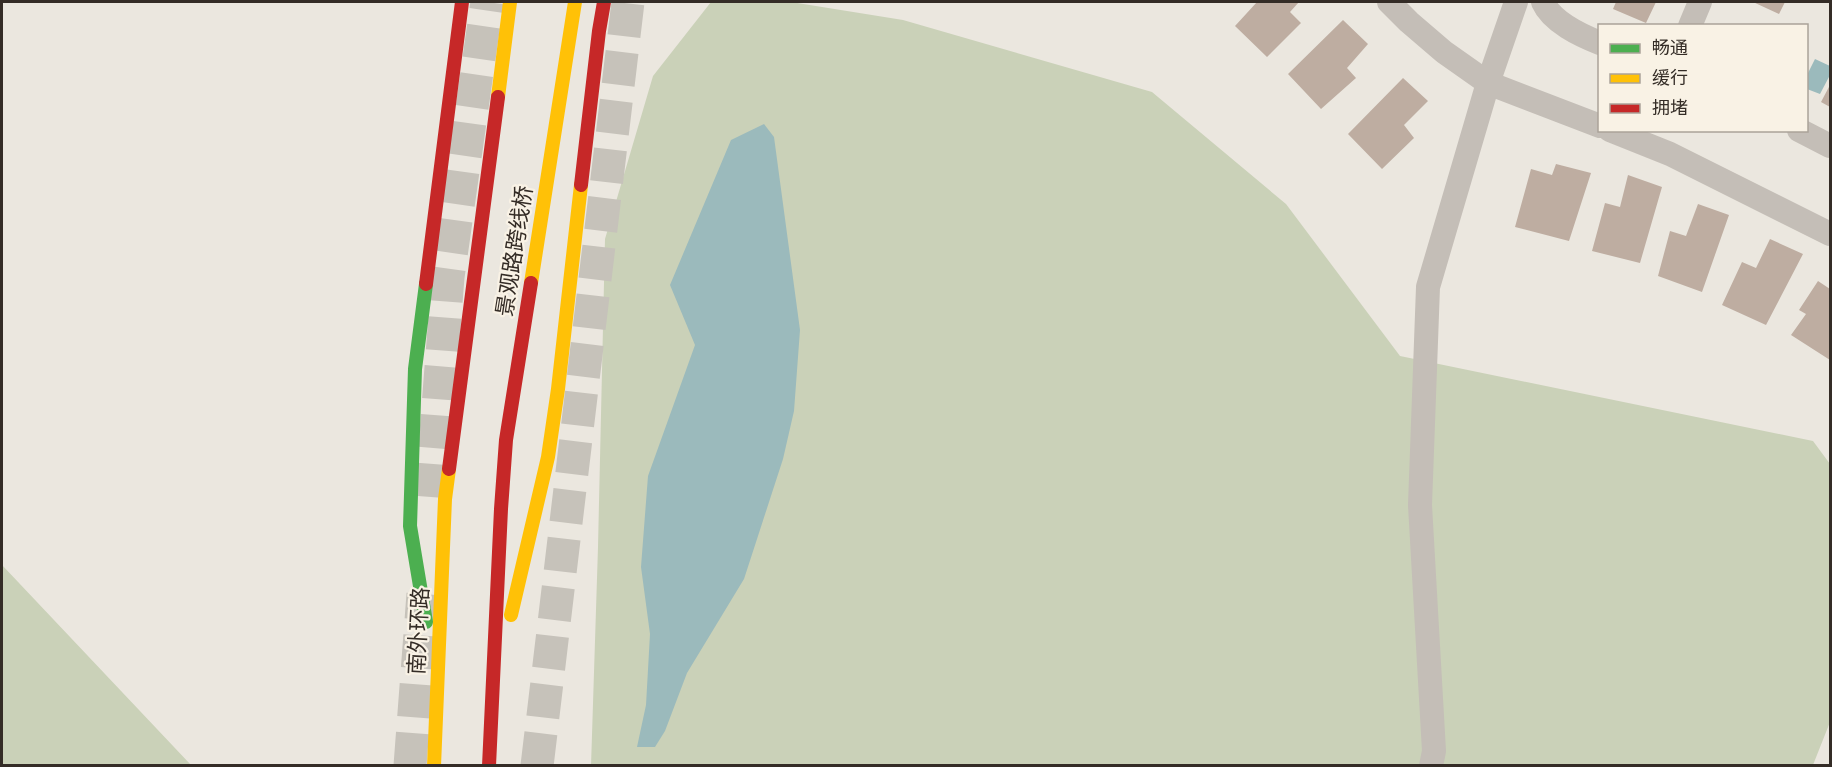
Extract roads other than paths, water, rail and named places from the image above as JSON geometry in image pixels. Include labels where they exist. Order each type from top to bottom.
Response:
[{"type":"highway","points":[[437,687],[410,526],[410,503],[415,369],[462,2]]},
{"type":"highway","name":"景观路跨线桥","points":[[445,499],[510,2]]},
{"type":"highway","name":"景观路跨线桥","points":[[492,696],[506,440],[575,2]]},
{"type":"highway","points":[[489,765],[492,696],[548,457],[604,2]]},
{"type":"highway","name":"南外环路","points":[[434,765],[445,499]]},
{"type":"street","points":[[1389,2],[1444,52],[1488,83],[1598,126]]},
{"type":"street","points":[[1431,765],[1434,752],[1420,505],[1428,287],[1488,83],[1516,2]]},
{"type":"street","points":[[1543,2],[1558,20],[1584,37],[1598,43]]},
{"type":"street","points":[[1691,24],[1700,2]]},
{"type":"street","points":[[1615,132],[1670,154],[1830,234]]},
{"type":"street","points":[[1803,132],[1830,146]]},
{"type":"water","points":[[1815,59],[1830,66],[1830,75],[1820,94],[1808,89],[1808,73]]},
{"type":"water","points":[[764,124],[774,137],[800,330],[794,411],[783,459],[744,579],[687,673],[665,731],[655,747],[637,747],[646,705],[650,634],[641,567],[648,476],[695,345],[670,285],[731,140]]},
{"type":"tunnel","points":[[431,497],[448,277],[487,2]]},
{"type":"tunnel","points":[[537,766],[628,2]]},
{"type":"tunnel","points":[[410,766],[423,594]]}]
